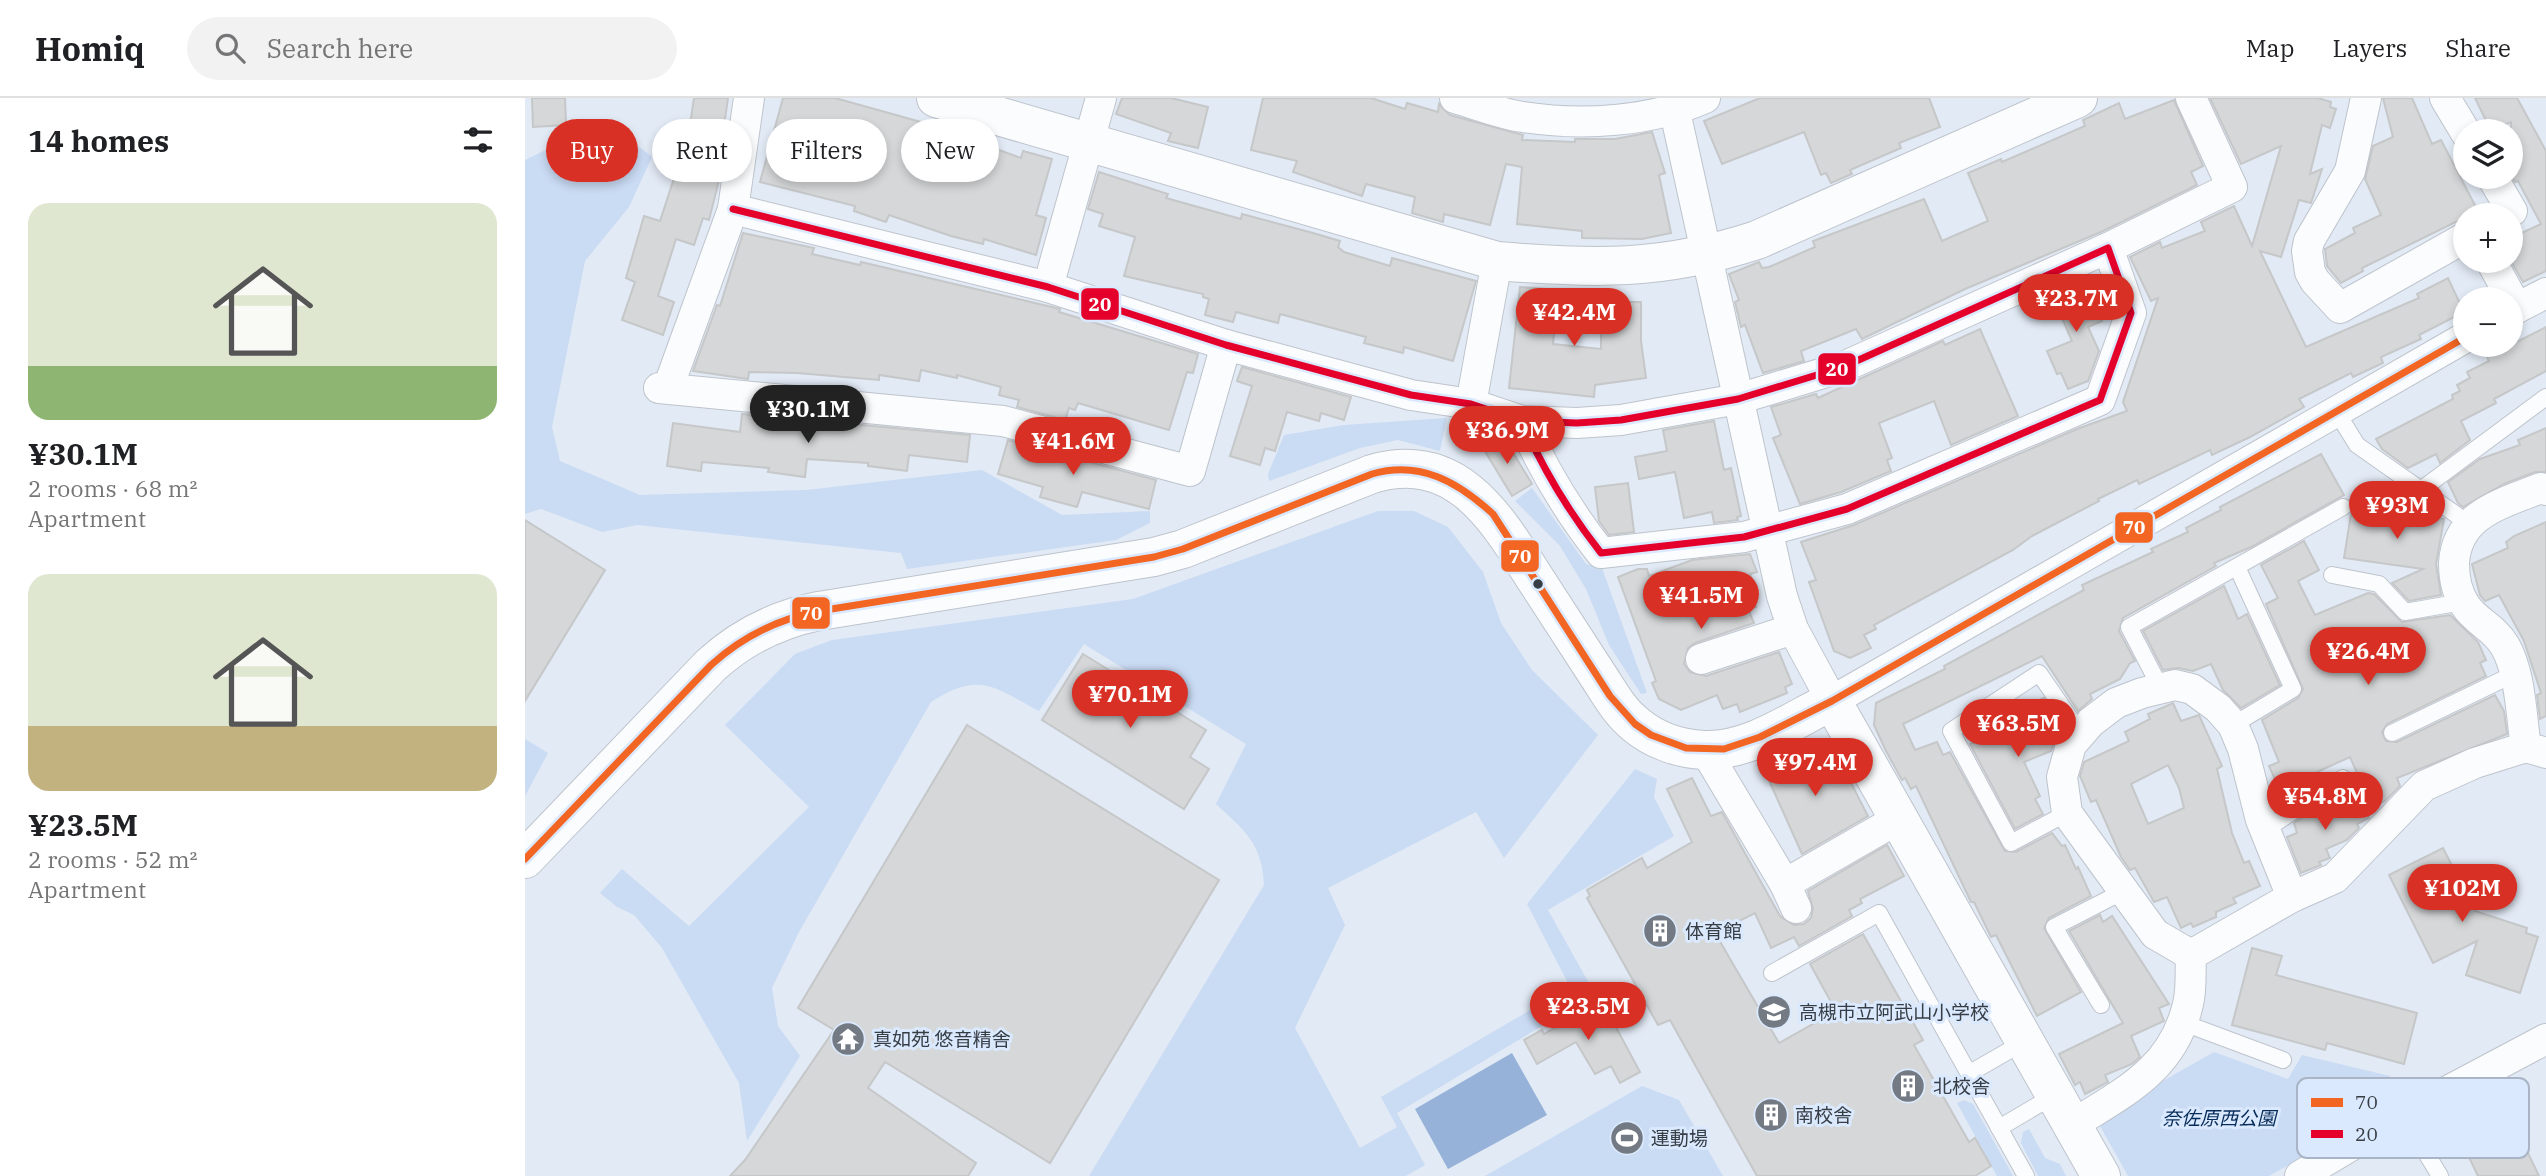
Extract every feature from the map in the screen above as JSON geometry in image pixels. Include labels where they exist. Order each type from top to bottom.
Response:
[{"type":"street","points":[[749,98],[733,209],[663,388],[1003,421],[1190,471],[1226,345]]},
{"type":"street","points":[[936,98],[1497,261],[1583,268],[1643,266],[1707,257],[1756,240],[2078,98]]},
{"type":"street","points":[[1048,286],[1101,98]]},
{"type":"street","points":[[1455,98],[1522,117],[1588,121],[1705,98]]},
{"type":"street","points":[[733,209],[1048,286],[1226,345],[1411,395],[1471,404],[1522,421],[1621,420],[1738,399],[1843,367],[2108,248],[2232,187],[2191,98]]},
{"type":"street","points":[[2366,98],[2350,171],[2309,241],[2308,262],[2315,281],[2340,308],[2453,244]]},
{"type":"street","points":[[2445,98],[2458,119]]},
{"type":"street","points":[[1673,105],[1738,399],[1793,629],[2101,1176]]},
{"type":"street","points":[[1522,421],[1542,467],[1567,510],[1601,553],[1769,533],[1847,509],[2100,400],[2131,313],[2108,248]]},
{"type":"street","points":[[1471,404],[1497,261]]},
{"type":"street","points":[[2523,304],[2546,293]]},
{"type":"street","points":[[525,859],[711,665],[739,643],[766,627],[819,611],[1154,557],[1183,549],[1372,474],[1402,469],[1446,479],[1486,507],[1621,711],[1635,724],[1668,743],[1705,750],[1744,744],[1832,701],[2453,344]]},
{"type":"street","points":[[2190,955],[2292,897],[2335,878],[2424,786],[2475,763],[2536,750],[2507,649],[2493,627],[2475,618],[2462,601],[2454,577],[2455,547],[2468,523],[2500,504],[2541,488],[2546,490]]},
{"type":"street","points":[[1701,659],[1793,629]]},
{"type":"street","points":[[2190,955],[2155,934],[2067,813],[2062,777],[2071,745],[2116,703],[2160,687],[2175,685],[2192,690],[2218,708],[2233,725],[2243,749],[2265,830],[2292,897]]},
{"type":"street","points":[[1705,750],[1791,896],[1898,818]]},
{"type":"street","points":[[2063,1110],[2146,1079],[2172,1045],[2189,1003],[2190,955]]},
{"type":"street","points":[[2472,1078],[2546,1039]]},
{"type":"street","points":[[2300,1176],[2330,1158]]},
{"type":"lane","points":[[2422,489],[2546,397]]},
{"type":"lane","points":[[2336,411],[2357,445],[2468,523]]},
{"type":"lane","points":[[2160,687],[2129,627],[2343,507]]},
{"type":"lane","points":[[2233,725],[2293,689],[2237,567]]},
{"type":"lane","points":[[2332,575],[2379,584],[2405,612],[2462,601]]},
{"type":"lane","points":[[2067,813],[2011,843],[1951,730],[2039,673],[2081,734]]},
{"type":"lane","points":[[2392,733],[2514,674]]},
{"type":"lane","points":[[2265,830],[2343,778]]},
{"type":"lane","points":[[2101,1004],[2054,927],[2124,891]]},
{"type":"lane","points":[[1772,973],[1879,913],[2025,1176]]},
{"type":"lane","points":[[2181,1022],[2283,1060]]},
{"type":"lane","points":[[1969,1073],[2024,1042]]},
{"type":"lane","points":[[1999,1128],[2063,1110]]},
{"type":"lane","points":[[2429,1158],[2440,1176]]},
{"type":"green space","points":[[638,146],[652,157],[629,207],[585,261],[552,427],[560,461],[640,495],[806,490],[982,470],[1062,515],[1150,511],[1150,523],[1116,540],[907,569],[901,553],[637,525],[602,532],[541,509],[525,514],[525,160],[546,150],[546,182],[638,182]]},
{"type":"green space","points":[[1447,418],[1440,451],[1398,440],[1360,448],[1269,481],[1268,474],[1284,435],[1344,425]]},
{"type":"green space","points":[[1532,488],[1586,564],[1602,568],[1647,693],[1641,694],[1609,645],[1586,589],[1560,546],[1515,501]]},
{"type":"green space","points":[[1378,511],[1414,511],[1448,527],[1483,572],[1501,623],[1532,670],[1598,735],[1504,858],[1476,812],[1328,888],[1345,925],[1295,1028],[1360,1148],[1397,1127],[1381,1097],[1570,987],[1527,904],[1635,769],[1657,779],[1654,797],[1674,836],[1548,910],[1595,994],[1397,1113],[1425,1165],[1406,1176],[1089,1176],[1264,885],[1256,848],[1243,830],[1216,804],[1246,744],[1084,644],[1039,711],[998,689],[975,685],[962,687],[931,702],[799,932],[772,988],[778,1026],[800,1056],[747,1141],[739,1083],[662,948],[634,915],[617,907],[600,893],[622,869],[689,926],[809,807],[725,725],[795,654],[832,640],[1133,599]]},
{"type":"green space","points":[[525,739],[548,753],[525,796]]},
{"type":"green space","name":"奈佐原西公園","points":[[2214,1052],[2288,1079],[2302,1055],[2390,1076],[2297,1078],[2297,1158],[2302,1158],[2269,1176],[2128,1176],[2096,1119]]},
{"type":"green space","name":"運動場","points":[[1642,1086],[1679,1100],[1723,1176],[1485,1176]]},
{"type":"green space","points":[[1964,1100],[1973,1104],[2013,1176],[1997,1176],[1957,1103]]},
{"type":"green space","points":[[2029,1129],[2045,1158],[2060,1164],[2066,1176],[2038,1176],[2021,1143],[2023,1132]]},
{"type":"shaded area","points":[[1512,1053],[1547,1115],[1448,1169],[1415,1109]]},
{"type":"building","points":[[532,98],[565,98],[566,119],[546,119],[546,126],[533,127]]},
{"type":"building","points":[[694,98],[728,98],[725,119],[691,119]]},
{"type":"building","points":[[783,98],[835,98],[910,119],[901,119],[901,182],[999,182],[999,150],[1021,158],[1023,151],[1052,159],[1036,215],[1046,218],[1036,255],[984,239],[983,244],[951,236],[889,215],[886,222],[854,211],[855,206],[760,182],[766,160],[766,182],[887,182],[887,119],[777,119]]},
{"type":"building","points":[[1122,98],[1171,98],[1208,107],[1198,148],[1168,141],[1171,133],[1116,114]]},
{"type":"building","points":[[1263,98],[1371,98],[1405,109],[1407,103],[1438,112],[1439,104],[1450,115],[1523,135],[1522,140],[1575,142],[1575,139],[1615,139],[1652,132],[1665,173],[1659,175],[1671,233],[1642,239],[1582,238],[1582,231],[1517,224],[1522,167],[1506,164],[1490,225],[1444,214],[1443,222],[1412,213],[1415,197],[1366,184],[1362,196],[1293,172],[1297,161],[1251,150]]},
{"type":"building","points":[[1760,98],[1929,98],[1940,127],[1899,143],[1901,148],[1850,170],[1852,174],[1831,183],[1826,173],[1821,175],[1804,132],[1722,164],[1704,121]]},
{"type":"building","points":[[2210,98],[2318,98],[2331,102],[2330,107],[2336,109],[2330,128],[2322,125],[2310,174],[2322,169],[2311,203],[2299,200],[2281,257],[2260,251],[2306,347],[2419,298],[2417,294],[2448,278],[2453,289],[2453,318],[2419,335],[2421,339],[2381,357],[2383,363],[2353,377],[2351,373],[2299,399],[2304,407],[2250,437],[2212,455],[2210,450],[2139,484],[2137,480],[2098,499],[2099,501],[2032,536],[2013,550],[1874,625],[1876,629],[1864,635],[1871,648],[1850,658],[1834,651],[1809,582],[1816,580],[1801,542],[1854,525],[2077,429],[2127,411],[2123,402],[2158,298],[2151,301],[2130,257],[2160,242],[2162,248],[2205,231],[2201,222],[2234,206],[2252,246],[2281,146],[2241,164]]},
{"type":"building","points":[[2383,98],[2412,98],[2432,144],[2441,140],[2453,163],[2453,189],[2467,189],[2474,203],[2453,203],[2453,223],[2362,268],[2363,271],[2341,283],[2327,266],[2325,249],[2355,233],[2353,228],[2381,215],[2365,179],[2373,146],[2393,137]]},
{"type":"building","points":[[2475,98],[2517,98],[2546,151],[2546,271],[2523,282],[2518,273],[2523,273],[2523,232],[2541,224],[2522,189],[2523,119],[2485,119]]},
{"type":"building","points":[[2174,100],[2203,166],[2191,172],[2197,185],[2101,232],[1965,289],[1862,339],[1856,329],[1801,351],[1804,361],[1763,373],[1745,325],[1741,327],[1735,302],[1739,300],[1729,274],[1759,262],[1762,268],[1769,267],[1815,247],[1813,241],[1924,199],[1942,241],[1988,221],[1968,173],[2001,159],[2002,162],[2085,126],[2083,120],[2119,103],[2125,119]]},
{"type":"building","points":[[1099,172],[1168,194],[1166,198],[1241,219],[1242,214],[1340,241],[1338,247],[1344,252],[1390,266],[1392,258],[1476,281],[1453,361],[1404,347],[1403,353],[1364,343],[1366,337],[1280,314],[1278,323],[1236,312],[1233,322],[1205,315],[1209,299],[1203,297],[1203,294],[1124,276],[1135,237],[1099,226],[1103,214],[1088,209]]},
{"type":"building","points":[[673,182],[718,182],[709,220],[703,218],[694,245],[676,239],[658,296],[674,302],[663,335],[622,320],[635,282],[626,278],[644,216],[660,221]]},
{"type":"building","points":[[743,233],[814,248],[812,254],[860,265],[861,262],[1060,309],[1059,312],[1198,354],[1193,373],[1187,372],[1169,430],[1078,403],[1075,410],[1069,408],[1065,420],[1017,407],[1019,400],[999,395],[1001,387],[957,375],[957,378],[921,370],[919,381],[879,375],[879,380],[749,372],[748,379],[693,371],[717,305],[720,306]]},
{"type":"building","points":[[2084,278],[2102,321],[2088,327],[2099,351],[2088,381],[2068,389],[2061,373],[2057,374],[2047,351],[2072,341],[2051,293]]},
{"type":"building","points":[[1520,287],[1558,290],[1553,344],[1601,349],[1601,302],[1641,302],[1641,341],[1646,378],[1595,385],[1594,397],[1509,388]]},
{"type":"building","points":[[2546,327],[2546,371],[2494,399],[2496,403],[2461,421],[2470,440],[2440,463],[2436,454],[2408,468],[2382,449],[2376,439],[2453,399],[2452,395],[2460,391],[2457,385],[2470,378],[2467,372],[2489,361],[2487,357],[2523,357],[2523,339]]},
{"type":"building","points":[[1980,329],[2018,416],[1951,445],[1934,401],[1879,423],[1892,458],[1887,460],[1891,471],[1841,492],[1800,504],[1773,438],[1781,435],[1771,407],[1816,394],[1818,398],[1943,341],[1945,345]]},
{"type":"building","points":[[1242,367],[1351,397],[1344,420],[1321,413],[1319,421],[1287,412],[1275,451],[1265,448],[1260,465],[1230,456],[1252,386],[1237,381]]},
{"type":"building","points":[[742,414],[970,435],[967,462],[909,455],[907,471],[868,466],[868,463],[807,459],[805,477],[768,472],[769,468],[702,462],[701,471],[667,466],[673,423],[740,432]]},
{"type":"building","points":[[1714,421],[1724,470],[1731,468],[1741,516],[1737,517],[1738,520],[1714,523],[1712,512],[1684,518],[1675,472],[1639,479],[1635,457],[1667,451],[1663,430]]},
{"type":"building","points":[[2546,428],[2546,472],[2535,472],[2504,484],[2463,507],[2458,503],[2448,482],[2480,459],[2520,445],[2518,440]]},
{"type":"building","points":[[1503,436],[1532,484],[1512,496],[1483,448]]},
{"type":"building","points":[[1008,440],[1156,480],[1149,509],[1082,492],[1077,507],[1040,497],[1043,487],[998,474]]},
{"type":"building","points":[[2321,454],[2344,495],[2251,547],[2214,563],[2216,566],[2123,618],[2119,631],[2135,661],[2130,663],[2120,679],[2090,694],[2092,699],[2078,711],[2042,656],[1903,724],[1915,750],[1937,742],[1943,755],[1950,752],[2005,851],[2016,852],[2052,833],[2062,846],[2065,845],[2076,869],[2078,867],[2091,896],[2049,918],[2044,928],[2081,992],[2037,1016],[1996,935],[1991,937],[1974,902],[1971,902],[1916,786],[1911,789],[1905,778],[1902,780],[1886,751],[1874,725],[1876,703],[1945,669],[1944,666],[2084,590],[2082,585],[2153,552],[2151,549],[2188,532],[2186,528],[2221,510],[2220,507]]},
{"type":"building","points":[[1628,483],[1634,532],[1609,535],[1599,521],[1595,487]]},
{"type":"building","points":[[2365,484],[2398,491],[2394,510],[2444,519],[2436,564],[2441,595],[2409,601],[2392,583],[2423,569],[2344,558],[2351,514],[2352,511],[2358,521]]},
{"type":"building","points":[[525,520],[605,570],[525,701]]},
{"type":"building","points":[[2546,522],[2546,716],[2540,719],[2537,695],[2541,693],[2524,641],[2499,595],[2485,601],[2480,595],[2472,564],[2508,548],[2506,542],[2514,536]]},
{"type":"building","points":[[2304,541],[2319,570],[2298,581],[2315,615],[2368,593],[2374,594],[2402,622],[2450,615],[2478,642],[2486,660],[2480,663],[2486,676],[2387,724],[2382,732],[2386,741],[2397,742],[2495,695],[2504,711],[2507,734],[2397,778],[2400,786],[2385,801],[2372,807],[2350,757],[2308,776],[2313,786],[2286,804],[2269,766],[2279,762],[2262,720],[2298,698],[2303,689],[2266,604],[2278,598],[2261,565]]},
{"type":"building","points":[[1750,554],[1757,572],[1750,574],[1755,588],[1750,590],[1756,607],[1748,609],[1754,623],[1695,643],[1688,648],[1684,664],[1690,672],[1706,676],[1779,652],[1792,684],[1785,687],[1787,693],[1740,712],[1737,704],[1723,709],[1717,695],[1681,710],[1659,699],[1652,683],[1656,681],[1618,577],[1638,569],[1647,569],[1649,576],[1692,560]]},
{"type":"building","points":[[2224,586],[2238,619],[2247,614],[2280,685],[2241,708],[2223,690],[2211,664],[2193,671],[2178,668],[2163,670],[2143,631]]},
{"type":"building","points":[[1083,654],[1206,730],[1190,757],[1209,769],[1184,809],[1042,720]]},
{"type":"building","points":[[2044,698],[2059,720],[2052,723],[2057,735],[2051,751],[2024,762],[2040,796],[2035,799],[2043,814],[2015,829],[1970,744],[2017,724],[2011,711]]},
{"type":"building","points":[[2173,703],[2181,721],[2199,715],[2222,766],[2217,769],[2232,833],[2244,863],[2249,861],[2260,886],[2233,898],[2236,903],[2216,912],[2216,917],[2193,927],[2191,923],[2181,928],[2167,897],[2154,902],[2135,868],[2130,870],[2121,857],[2096,800],[2091,802],[2080,776],[2084,762],[2129,741],[2125,732],[2150,719],[2148,714]],"holes":[[[2168,765],[2179,788],[2184,808],[2148,824],[2131,784]]]},
{"type":"building","points":[[967,725],[1219,880],[1050,1163],[885,1062],[868,1088],[976,1163],[968,1176],[730,1176],[745,1160],[834,1030],[798,1008]]},
{"type":"building","points":[[1822,748],[1827,756],[1835,752],[1868,816],[1802,854],[1767,776],[1772,773],[1768,764],[1786,756],[1790,764]]},
{"type":"building","points":[[1692,778],[1711,816],[1722,812],[1780,916],[1794,925],[1804,924],[1811,918],[1813,909],[1808,891],[1887,845],[1904,876],[1860,899],[1862,903],[1849,910],[1852,916],[1799,946],[1794,937],[1771,948],[1755,913],[1715,933],[1779,1043],[1836,1011],[1810,964],[1863,934],[1923,1040],[1914,1045],[1969,1142],[1975,1138],[1991,1166],[1975,1176],[1757,1176],[1670,1020],[1658,1025],[1587,898],[1590,896],[1587,890],[1642,858],[1647,868],[1692,842],[1667,789]]},
{"type":"building","points":[[2360,797],[2369,818],[2357,824],[2359,828],[2347,840],[2326,849],[2330,858],[2301,873],[2287,837],[2297,833],[2294,823],[2322,805],[2325,811]]},
{"type":"building","points":[[2443,848],[2475,911],[2527,928],[2526,933],[2538,937],[2520,993],[2466,975],[2477,941],[2433,963],[2389,875]]},
{"type":"building","points":[[2100,915],[2103,922],[2112,916],[2169,1004],[2159,1008],[2164,1021],[2131,1036],[2140,1057],[2132,1064],[2105,1075],[2108,1082],[2085,1094],[2080,1082],[2075,1085],[2059,1054],[2123,1023],[2069,931]]},
{"type":"building","points":[[2252,948],[2282,956],[2276,975],[2417,1013],[2404,1064],[2327,1043],[2325,1050],[2232,1025]]},
{"type":"building","points":[[1602,1001],[1640,1072],[1620,1083],[1611,1066],[1595,1074],[1576,1042],[1537,1064],[1524,1040],[1542,1030],[1544,1034]]},
{"type":"building","points":[[2529,1155],[2539,1176],[2478,1176],[2469,1158],[2529,1158]]},
{"type":"transit line","name":"20","points":[[733,209],[1048,287],[1226,345],[1411,395],[1471,404],[1522,421],[1577,423],[1621,420],[1738,399],[1843,367],[2108,248],[2131,313],[2100,400],[1847,509],[1744,537],[1601,553],[1557,490],[1522,421]]},
{"type":"transit line","name":"70","points":[[525,859],[711,665],[748,637],[775,624],[819,611],[1154,557],[1183,549],[1372,474],[1390,470],[1422,472],[1437,477],[1466,492],[1493,514],[1610,696],[1635,724],[1651,735],[1686,748],[1724,749],[1760,737],[1832,701],[2453,344]]},
{"type":"place","name":"体育館","points":[[1660,931]]},
{"type":"place","name":"高槻市立阿武山小学校","points":[[1774,1012]]},
{"type":"place","name":"真如苑 悠音精舎","points":[[848,1039]]},
{"type":"place","name":"北校舎","points":[[1908,1086]]},
{"type":"place","name":"南校舎","points":[[1771,1115]]},
{"type":"place","name":"運動場","points":[[1627,1138]]}]
